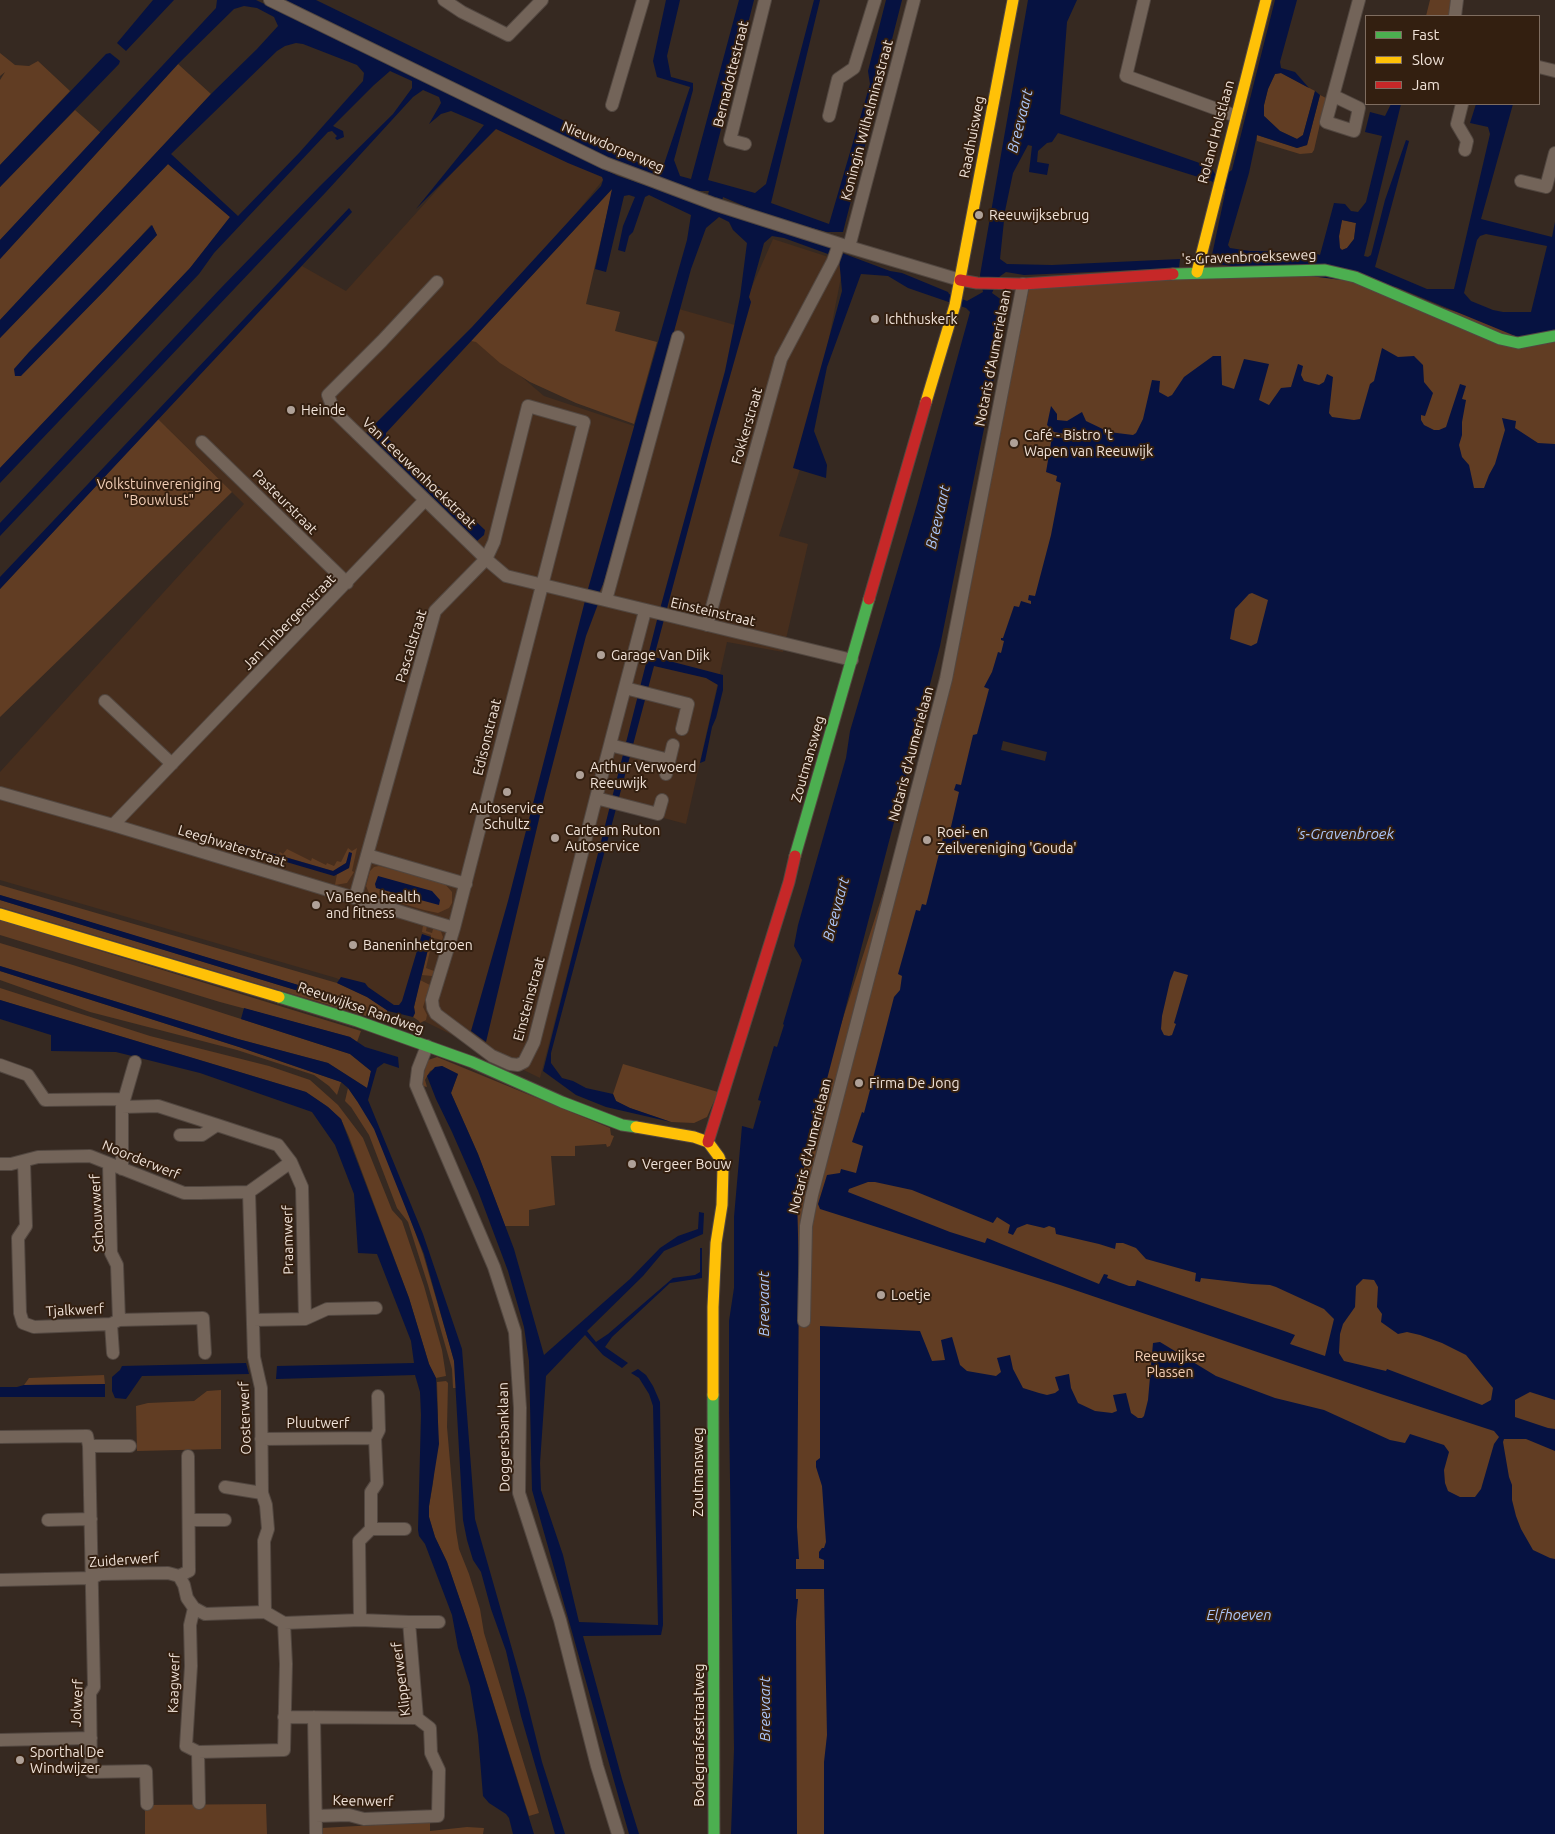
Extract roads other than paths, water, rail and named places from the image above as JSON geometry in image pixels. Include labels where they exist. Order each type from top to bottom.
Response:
[{"type":"street","name":"Nieuwdorperweg","points":[[270,0],[592,158],[702,200],[842,247],[960,280]]},
{"type":"street","points":[[444,0],[462,12],[508,35],[542,0]]},
{"type":"street","points":[[612,105],[643,0]]},
{"type":"street","name":"Bernadottestraat","points":[[745,144],[730,140],[765,0]]},
{"type":"street","name":"Koningin Wilhelminastraat","points":[[829,116],[838,79],[854,68],[875,0]]},
{"type":"street","name":"Koningin Wilhelminastraat","points":[[842,247],[861,203],[914,0]]},
{"type":"street","name":"Raadhuisweg","points":[[960,280],[1013,0]]},
{"type":"street","points":[[1144,0],[1126,76],[1236,116]]},
{"type":"street","name":"Roland Holstlaan","points":[[1197,272],[1219,179],[1266,0]]},
{"type":"street","points":[[1334,96],[1359,0]]},
{"type":"street","points":[[1455,15],[1457,0]]},
{"type":"street","points":[[1540,67],[1555,71]]},
{"type":"street","points":[[1462,105],[1458,124],[1467,142],[1465,150]]},
{"type":"street","points":[[1521,181],[1546,187],[1555,153]]},
{"type":"street","name":"Fokkerstraat","points":[[707,625],[781,359],[842,247]]},
{"type":"street","name":"'s-Gravenbroekseweg","points":[[960,280],[977,283],[1023,284],[1197,272],[1325,270],[1355,277],[1500,339],[1518,343],[1555,336]]},
{"type":"street","name":"Zoutmansweg","points":[[714,1637],[713,1307],[719,1292],[721,1275],[716,1243],[722,1205],[723,1168],[719,1157],[708,1142],[789,882],[798,845],[956,301],[960,280]]},
{"type":"street","name":"Van Leeuwenhoekstraat","points":[[437,282],[328,395],[334,411],[486,559],[506,576],[650,612]]},
{"type":"street","name":"Notaris d'Aumerielaan","points":[[804,1321],[806,1226],[812,1195],[946,679],[1023,284]]},
{"type":"street","points":[[603,599],[678,337]]},
{"type":"street","name":"Pascalstraat","points":[[355,898],[435,611],[486,559],[494,542],[528,406]]},
{"type":"street","name":"Edisonstraat","points":[[524,1062],[518,1065],[510,1064],[492,1056],[436,1014],[432,1008],[432,1000],[466,884],[584,422],[528,406]]},
{"type":"street","name":"Pasteurstraat","points":[[202,442],[347,583]]},
{"type":"street","name":"Jan Tinbergenstraat","points":[[113,825],[425,500]]},
{"type":"street","name":"Einsteinstraat","points":[[524,1062],[534,1042],[625,688],[650,612],[852,660]]},
{"type":"street","points":[[625,688],[688,704],[682,729]]},
{"type":"street","points":[[105,701],[172,764]]},
{"type":"street","points":[[610,745],[669,760]]},
{"type":"street","points":[[666,774],[673,745]]},
{"type":"street","name":"Leeghwaterstraat","points":[[0,793],[113,825],[454,928]]},
{"type":"street","points":[[596,798],[658,814],[662,800]]},
{"type":"street","points":[[367,855],[466,884]]},
{"type":"street","name":"Reeuwijkse Randweg","points":[[0,914],[319,1008],[472,1062],[562,1102],[622,1125],[694,1137],[708,1142]]},
{"type":"street","name":"Doggersbanklaan","points":[[427,1046],[420,1062],[416,1085],[490,1258],[515,1332],[520,1408],[519,1493],[560,1620],[597,1766],[618,1834]]},
{"type":"street","points":[[122,1169],[123,1103],[135,1062]]},
{"type":"street","name":"Praamwerf","points":[[0,1065],[28,1075],[45,1100],[158,1106],[278,1145],[291,1162],[302,1187],[305,1319]]},
{"type":"street","points":[[180,1135],[202,1135],[217,1125]]},
{"type":"street","name":"Noorderwerf","points":[[0,1164],[24,1162],[38,1157],[90,1156],[184,1193],[249,1192]]},
{"type":"street","name":"Tjalkwerf","points":[[24,1162],[26,1226],[18,1238],[20,1313],[23,1323],[34,1328],[203,1318],[204,1353]]},
{"type":"street","points":[[249,1192],[291,1162]]},
{"type":"street","name":"Schouwwerf","points":[[109,1164],[111,1253],[117,1265],[113,1354]]},
{"type":"street","name":"Oosterwerf","points":[[249,1192],[254,1357],[261,1388],[262,1493],[266,1505],[268,1529],[264,1541],[265,1612]]},
{"type":"street","points":[[253,1320],[305,1319],[327,1309],[376,1308]]},
{"type":"street","points":[[371,1529],[371,1492],[377,1483],[375,1438],[379,1430],[378,1396]]},
{"type":"street","points":[[0,1436],[88,1441],[130,1446]]},
{"type":"street","name":"Pluutwerf","points":[[261,1438],[375,1438]]},
{"type":"street","name":"Jolwerf","points":[[88,1441],[94,1687],[90,1693],[91,1772],[146,1771],[147,1804]]},
{"type":"street","points":[[188,1456],[189,1571],[179,1576],[184,1585],[187,1598],[194,1608],[205,1614],[265,1612],[284,1623],[284,1750],[198,1752],[199,1803]]},
{"type":"street","points":[[225,1487],[262,1493]]},
{"type":"street","points":[[48,1520],[91,1519]]},
{"type":"street","points":[[190,1520],[225,1520]]},
{"type":"street","points":[[360,1620],[358,1541],[371,1529],[405,1529]]},
{"type":"street","name":"Zuiderwerf","points":[[0,1580],[92,1578],[100,1574],[168,1572],[179,1576]]},
{"type":"street","name":"Kaagwerf","points":[[194,1608],[190,1625],[191,1666],[186,1746],[198,1752]]},
{"type":"street","name":"Klipperwerf","points":[[284,1623],[360,1620],[439,1622]]},
{"type":"street","name":"Klipperwerf","points":[[410,1622],[417,1718],[430,1728],[431,1753],[439,1770],[438,1816]]},
{"type":"street","name":"Bodegraafsestraatweg","points":[[714,1637],[714,1834]]},
{"type":"street","points":[[284,1717],[417,1718]]},
{"type":"street","name":"Keenwerf","points":[[314,1717],[316,1834]]},
{"type":"street","points":[[0,1740],[91,1738]]},
{"type":"street","name":"Keenwerf","points":[[316,1816],[349,1815],[364,1818],[438,1816]]},
{"type":"water","points":[[153,0],[174,0],[126,51],[117,43]]},
{"type":"water","name":"Reeuwijkse Plassen","points":[[217,0],[256,0],[618,176],[705,205],[709,191],[694,191],[624,165],[542,127],[283,0],[316,0],[581,129],[582,136],[661,173],[690,87],[657,77],[653,61],[666,0],[680,0],[667,56],[671,77],[693,83],[693,90],[674,160],[680,176],[691,179],[739,0],[754,0],[708,180],[755,193],[766,184],[814,0],[820,0],[771,203],[829,224],[870,84],[868,71],[886,0],[902,0],[843,232],[827,232],[770,217],[723,197],[720,209],[723,212],[775,230],[832,247],[842,253],[890,271],[902,273],[967,301],[983,292],[980,275],[1028,0],[1077,0],[1067,22],[1060,114],[1211,167],[1215,174],[1224,176],[1232,170],[1275,0],[1297,0],[1280,62],[1281,68],[1295,72],[1309,88],[1281,73],[1275,74],[1268,89],[1264,105],[1264,116],[1280,131],[1297,139],[1303,135],[1315,91],[1320,95],[1307,145],[1297,148],[1257,135],[1249,173],[1228,245],[1230,248],[1250,251],[1310,252],[1320,255],[1334,203],[1345,204],[1351,211],[1358,212],[1366,202],[1382,136],[1365,132],[1370,112],[1385,116],[1390,105],[1401,105],[1364,256],[1368,257],[1371,255],[1385,200],[1406,140],[1409,141],[1375,267],[1427,289],[1454,289],[1490,134],[1488,127],[1470,123],[1476,105],[1513,105],[1481,219],[1552,237],[1555,222],[1555,331],[1520,338],[1396,287],[1217,264],[1212,255],[1226,189],[1211,181],[1058,133],[1052,142],[1047,143],[1038,151],[1037,162],[1049,164],[1047,175],[1029,172],[1032,146],[1028,145],[1013,173],[1005,211],[1000,259],[1007,264],[1052,265],[1180,259],[1179,268],[1024,275],[1006,272],[999,277],[992,293],[1006,303],[992,389],[940,646],[797,1194],[799,1276],[797,1527],[799,1559],[796,1559],[796,1569],[824,1569],[824,1560],[819,1558],[819,1552],[824,1548],[826,1542],[822,1486],[816,1467],[816,1461],[820,1458],[820,1326],[920,1331],[932,1361],[945,1360],[941,1340],[952,1337],[960,1365],[967,1371],[996,1376],[1001,1372],[997,1358],[1010,1355],[1013,1369],[1023,1388],[1047,1395],[1055,1393],[1059,1390],[1055,1377],[1069,1374],[1071,1388],[1078,1403],[1095,1411],[1112,1413],[1117,1411],[1113,1395],[1126,1393],[1131,1413],[1138,1418],[1144,1416],[1148,1400],[1153,1343],[1160,1342],[1216,1376],[1275,1398],[1324,1410],[1390,1440],[1405,1443],[1410,1434],[1444,1445],[1449,1452],[1444,1470],[1448,1491],[1460,1497],[1475,1497],[1481,1489],[1494,1444],[1499,1437],[1494,1431],[1060,1285],[820,1209],[818,1204],[827,1175],[840,1173],[841,1169],[856,1173],[863,1146],[852,1142],[862,1112],[864,1113],[894,997],[900,990],[902,976],[898,974],[916,910],[920,911],[922,904],[926,905],[945,830],[950,831],[959,792],[954,790],[956,784],[961,785],[973,735],[977,734],[989,689],[984,687],[992,672],[998,652],[1001,653],[1004,641],[1001,638],[1003,638],[1014,606],[1019,607],[1021,601],[1031,604],[1031,601],[1028,600],[1029,595],[1035,596],[1051,535],[1061,483],[1056,481],[1057,476],[1046,472],[1052,437],[1075,439],[1076,436],[1054,432],[1047,425],[1051,406],[1057,414],[1057,420],[1067,421],[1082,412],[1086,421],[1109,432],[1133,435],[1143,419],[1152,380],[1160,381],[1159,392],[1168,397],[1172,395],[1184,377],[1213,356],[1221,356],[1222,385],[1234,389],[1244,359],[1269,364],[1259,400],[1269,405],[1281,388],[1291,387],[1298,364],[1303,366],[1301,375],[1304,381],[1319,385],[1324,382],[1327,374],[1333,377],[1329,413],[1332,417],[1354,420],[1360,419],[1370,384],[1374,381],[1382,348],[1398,357],[1414,356],[1423,365],[1424,382],[1433,393],[1425,416],[1421,415],[1424,425],[1434,430],[1446,427],[1460,384],[1466,386],[1462,399],[1466,400],[1459,445],[1462,457],[1469,465],[1474,488],[1484,488],[1495,464],[1505,430],[1502,418],[1516,421],[1515,428],[1538,443],[1555,444],[1555,1400],[1530,1392],[1515,1400],[1515,1417],[1555,1429],[1555,1451],[1526,1439],[1504,1439],[1503,1442],[1512,1485],[1512,1500],[1521,1529],[1533,1550],[1555,1559],[1555,1834],[824,1834],[824,1762],[827,1735],[824,1589],[796,1589],[796,1599],[798,1599],[796,1621],[797,1834],[731,1834],[734,1749],[729,1321],[734,1288],[734,1217],[742,1126],[753,1129],[761,1101],[758,1100],[774,1046],[777,1047],[784,1025],[802,960],[794,946],[798,925],[846,758],[850,731],[917,504],[970,312],[966,308],[908,288],[888,276],[861,274],[827,367],[814,431],[827,465],[826,478],[793,468],[842,291],[839,258],[784,238],[772,236],[764,243],[749,297],[751,302],[654,657],[723,675],[723,690],[712,727],[705,761],[700,763],[718,685],[706,678],[654,666],[551,1053],[551,1063],[562,1078],[586,1088],[613,1094],[616,1101],[630,1108],[671,1122],[606,1107],[576,1095],[543,1071],[657,620],[725,371],[740,297],[747,243],[733,230],[729,222],[719,217],[706,228],[691,269],[645,438],[600,591],[598,604],[586,636],[545,794],[486,1042],[471,1031],[508,901],[588,589],[687,240],[691,215],[649,195],[645,197],[633,232],[629,236],[625,252],[618,250],[623,226],[635,197],[624,196],[606,272],[595,269],[612,189],[386,433],[386,437],[485,530],[484,535],[477,541],[366,433],[472,327],[601,186],[602,177],[496,129],[416,209],[484,125],[451,111],[441,114],[429,124],[441,103],[439,97],[423,90],[413,97],[326,192],[0,536],[0,523],[220,289],[393,114],[412,88],[412,81],[390,71],[374,85],[333,126],[343,131],[344,137],[337,140],[335,138],[337,136],[332,131],[328,132],[214,253],[199,274],[0,483],[0,468],[190,268],[230,217],[168,164],[0,338],[0,320],[211,94],[278,26],[274,17],[257,8],[244,6],[234,9],[178,64],[0,259],[0,240],[216,8]],"holes":[[[296,43],[357,65],[364,73],[363,81],[299,153],[238,216],[171,154],[277,51],[285,46]],[[1342,220],[1356,223],[1354,239],[1347,248],[1342,250],[1340,248],[1339,236]],[[1486,234],[1547,246],[1531,312],[1493,310],[1471,301],[1464,293],[1477,240],[1480,236]],[[1252,593],[1268,600],[1257,643],[1251,646],[1230,639],[1235,609]],[[1174,971],[1188,975],[1174,1023],[1176,1024],[1172,1035],[1169,1036],[1164,1035],[1161,1029],[1170,981]],[[868,1182],[875,1182],[912,1190],[993,1223],[997,1217],[1010,1225],[1008,1233],[1013,1235],[1017,1228],[1027,1224],[1044,1228],[1049,1226],[1055,1228],[1056,1234],[1115,1249],[1116,1243],[1123,1243],[1136,1248],[1146,1259],[1196,1273],[1195,1281],[1200,1282],[1201,1278],[1276,1287],[1324,1309],[1334,1319],[1325,1356],[1290,1344],[1295,1335],[1137,1280],[1135,1286],[1129,1286],[1107,1278],[1108,1275],[1104,1274],[1099,1284],[987,1238],[985,1243],[950,1232],[848,1192],[849,1189]],[[1363,1279],[1374,1280],[1378,1287],[1377,1307],[1382,1314],[1381,1322],[1398,1334],[1407,1332],[1420,1335],[1466,1355],[1493,1388],[1491,1400],[1482,1405],[1387,1369],[1386,1371],[1344,1361],[1339,1353],[1340,1334],[1343,1324],[1355,1307],[1356,1286]]]},
{"type":"water","points":[[110,53],[120,61],[119,64],[0,187],[0,165],[106,54]]},
{"type":"water","points":[[349,208],[352,212],[0,589],[0,577]]},
{"type":"water","points":[[152,225],[157,235],[21,376],[15,376],[14,369],[29,352]]},
{"type":"water","points":[[233,842],[333,871],[346,863],[349,852],[352,853],[349,868],[334,876],[232,846]]},
{"type":"water","points":[[378,876],[432,891],[440,900],[439,905],[376,888],[375,884]]},
{"type":"water","points":[[0,895],[341,998],[338,1003],[0,900]]},
{"type":"water","points":[[422,934],[431,937],[413,1017],[388,1011],[367,997],[337,983],[341,977],[365,983],[394,1005],[399,1005],[402,1001]]},
{"type":"water","points":[[0,966],[238,1039],[328,1063],[367,1088],[371,1071],[350,1054],[241,1019],[244,1008],[350,1037],[365,1047],[398,1057],[399,1068],[384,1063],[377,1068],[368,1100],[423,1234],[462,1349],[475,1519],[526,1698],[542,1762],[565,1834],[555,1834],[521,1716],[506,1651],[491,1609],[481,1572],[473,1560],[467,1540],[463,1520],[454,1361],[424,1254],[374,1129],[357,1101],[341,1082],[239,1047],[0,971]]},
{"type":"water","points":[[0,1000],[306,1092],[328,1107],[341,1119],[409,1298],[429,1364],[436,1378],[439,1444],[429,1517],[471,1632],[534,1834],[513,1834],[509,1818],[506,1814],[489,1803],[483,1796],[478,1735],[470,1686],[458,1648],[452,1615],[418,1530],[421,1415],[420,1392],[415,1375],[276,1379],[277,1366],[414,1363],[411,1341],[377,1254],[358,1253],[354,1194],[335,1145],[312,1112],[200,1073],[116,1052],[51,1051],[51,1035],[0,1019]]},
{"type":"water","points":[[442,1066],[458,1074],[451,1093],[478,1154],[514,1249],[544,1355],[630,1279],[660,1248],[678,1236],[698,1229],[699,1212],[704,1213],[703,1234],[664,1251],[643,1276],[587,1331],[596,1342],[608,1334],[673,1278],[695,1275],[700,1272],[700,1248],[702,1248],[702,1278],[670,1283],[612,1337],[605,1347],[628,1363],[622,1368],[603,1355],[585,1335],[546,1376],[540,1463],[541,1490],[563,1555],[579,1622],[658,1625],[653,1406],[649,1394],[639,1378],[631,1373],[638,1369],[646,1375],[660,1402],[663,1625],[661,1635],[583,1636],[639,1834],[629,1834],[532,1490],[529,1361],[524,1327],[508,1271],[478,1191],[427,1076],[435,1067]]},
{"type":"water","points":[[246,1363],[249,1374],[142,1376],[126,1399],[115,1398],[112,1391],[112,1377],[122,1366]]},
{"type":"water","points":[[105,1384],[105,1397],[0,1397],[0,1387]]},
{"type":"place","name":"Reeuwijksebrug","points":[[979,215]]},
{"type":"place","name":"Ichthuskerk","points":[[875,319]]},
{"type":"place","name":"Heinde","points":[[291,410]]},
{"type":"place","name":"Café - Bistro 't Wapen van Reeuwijk","points":[[1014,443]]},
{"type":"place","name":"Garage Van Dijk","points":[[601,655]]},
{"type":"place","name":"Arthur Verwoerd Reeuwijk","points":[[580,775]]},
{"type":"place","name":"Autoservice Schultz","points":[[507,792]]},
{"type":"place","name":"Carteam Ruton Autoservice","points":[[555,838]]},
{"type":"place","name":"Roei- en Zeilvereniging 'Gouda'","points":[[927,840]]},
{"type":"place","name":"Va Bene health and fitness","points":[[316,905]]},
{"type":"place","name":"Baneninhetgroen","points":[[353,945]]},
{"type":"place","name":"Firma De Jong","points":[[859,1083]]},
{"type":"place","name":"Vergeer Bouw","points":[[632,1164]]},
{"type":"place","name":"Loetje","points":[[881,1295]]},
{"type":"place","name":"Sporthal De Windwijzer","points":[[20,1760]]},
{"type":"water label","name":"Breevaart","points":[[1020,121]]},
{"type":"water label","name":"Breevaart","points":[[938,517]]},
{"type":"water label","name":"'s-Gravenbroek","points":[[1345,834]]},
{"type":"water label","name":"Breevaart","points":[[836,909]]},
{"type":"water label","name":"Breevaart","points":[[764,1304]]},
{"type":"water label","name":"Elfhoeven","points":[[1239,1615]]},
{"type":"water label","name":"Breevaart","points":[[765,1709]]},
{"type":"park label","name":"Volkstuinvereniging \"Bouwlust\"","points":[[159,492]]}]
